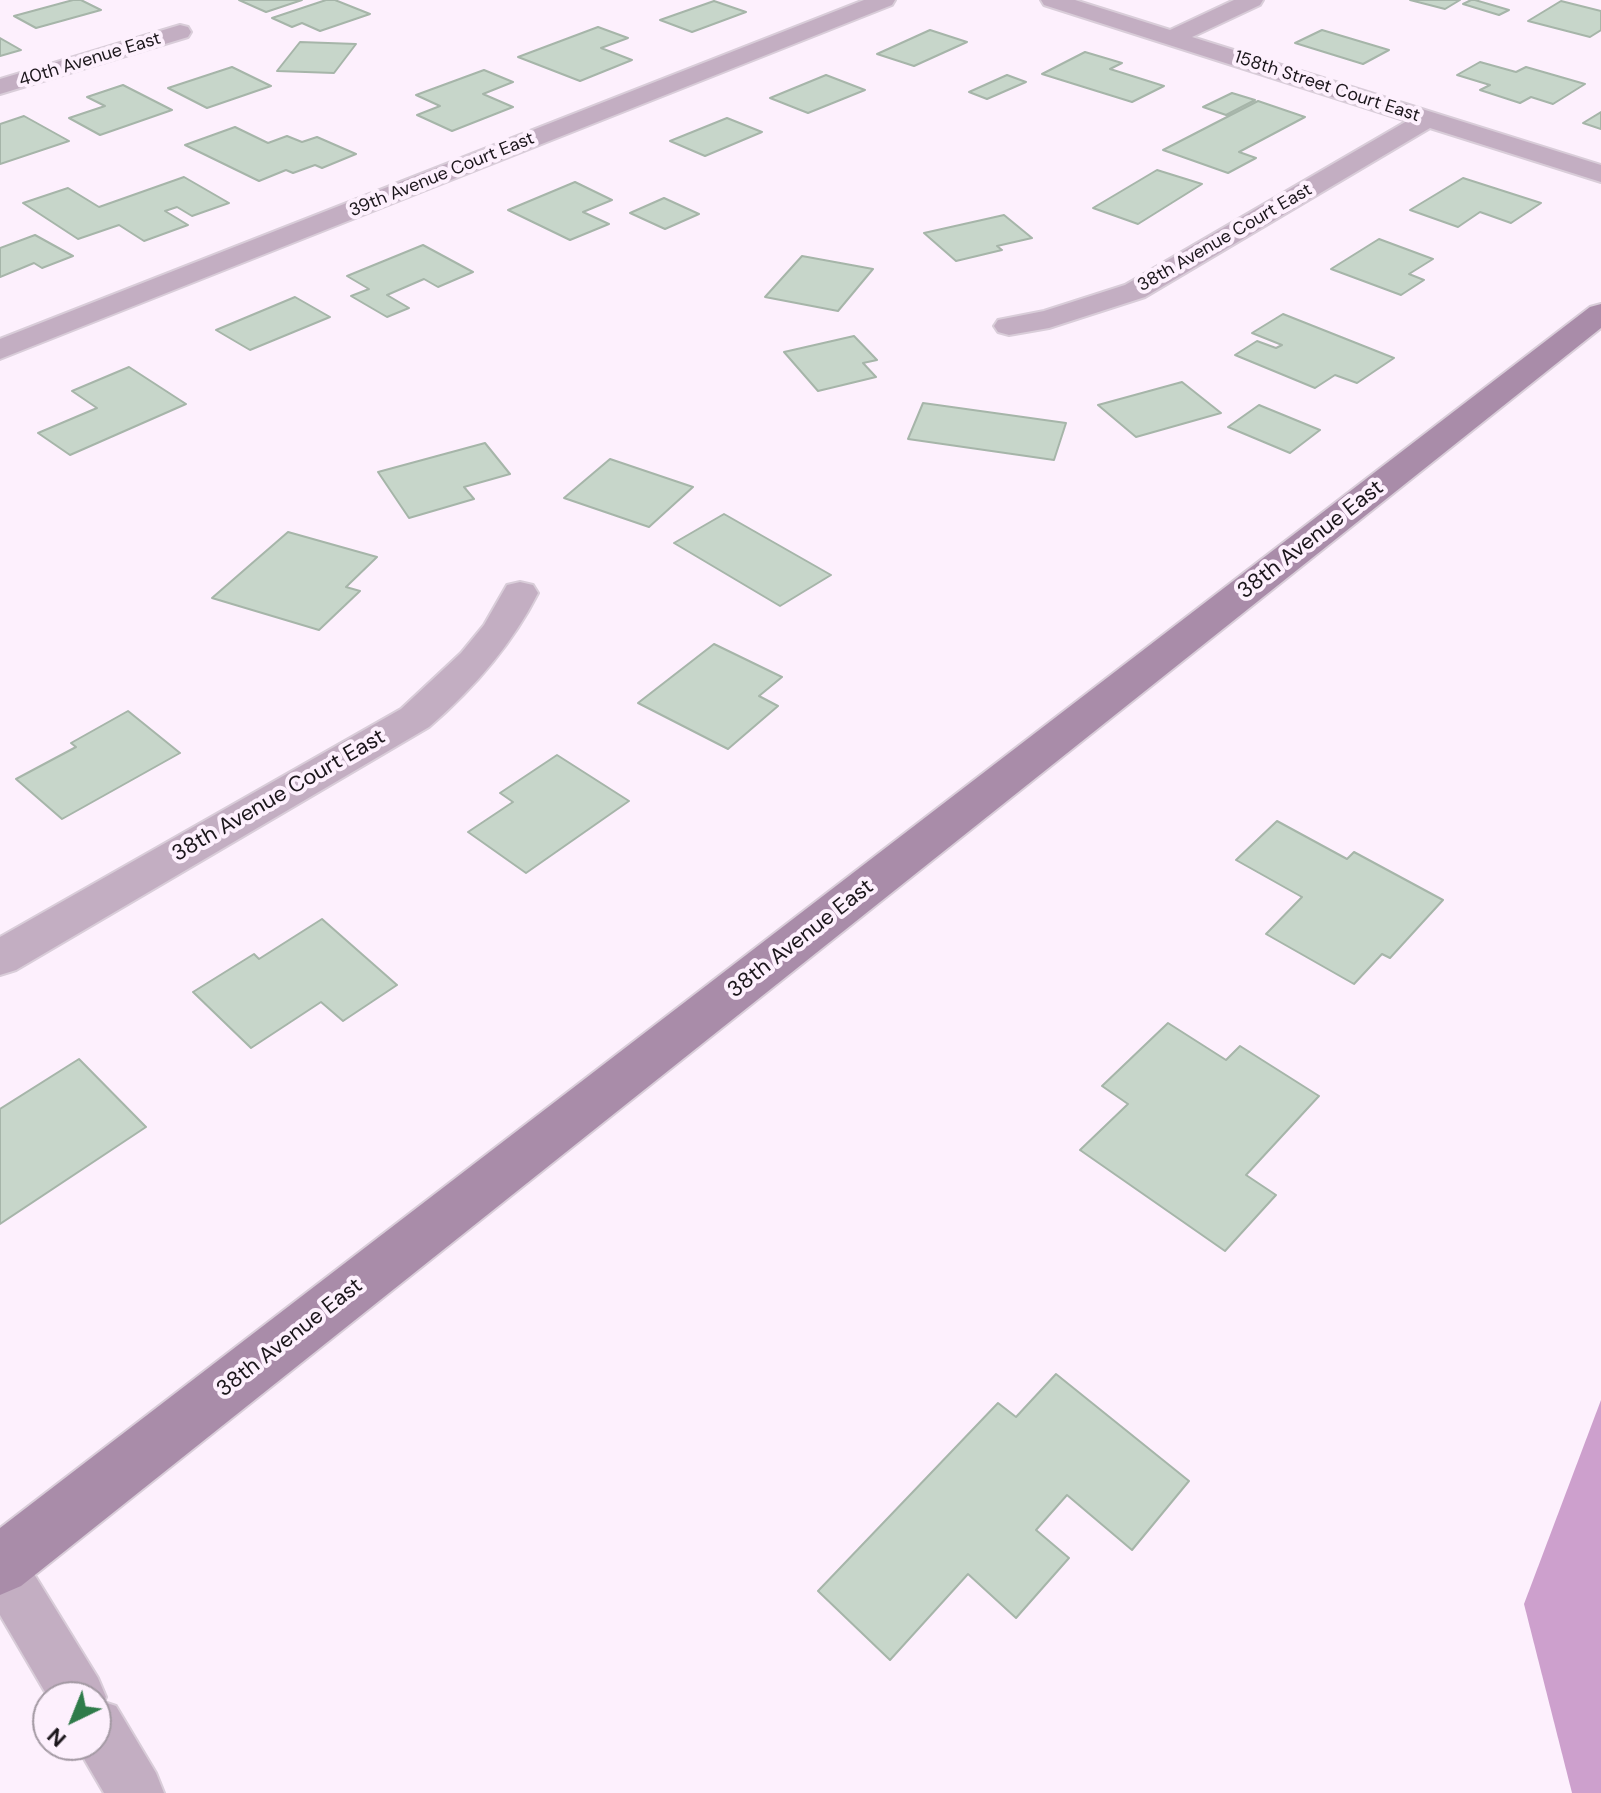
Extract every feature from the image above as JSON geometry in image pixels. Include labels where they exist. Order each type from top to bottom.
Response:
[{"type":"street","name":"39th Avenue Court East","points":[[0,350],[884,0]]},
{"type":"street","name":"158th Street Court East","points":[[1052,0],[1601,174]]},
{"type":"street","points":[[1171,38],[1252,0]]},
{"type":"street","name":"40th Avenue East","points":[[0,87],[180,32]]},
{"type":"street","name":"38th Avenue Court East","points":[[1009,326],[1049,319],[1135,291],[1428,119]]},
{"type":"street","name":"38th Avenue East","points":[[0,1566],[1601,313]]},
{"type":"street","name":"38th Avenue Court East","points":[[0,958],[415,718],[453,687],[475,663],[508,619],[520,593]]},
{"type":"lane","points":[[0,1566],[69,1681]]},
{"type":"lane","points":[[112,1753],[136,1793]]},
{"type":"shaded area","points":[[1601,1400],[1601,1793],[1572,1793],[1524,1604]]},
{"type":"building","points":[[81,0],[101,10],[36,28],[14,16]]},
{"type":"building","points":[[239,0],[302,0],[266,12]]},
{"type":"building","points":[[326,0],[335,0],[370,14],[320,31],[302,23],[292,27],[272,18]]},
{"type":"building","points":[[1410,0],[1460,0],[1445,9]]},
{"type":"building","points":[[1471,0],[1509,10],[1499,15],[1463,4]]},
{"type":"building","points":[[714,1],[746,12],[692,32],[660,20]]},
{"type":"building","points":[[1561,1],[1601,11],[1601,30],[1590,37],[1528,21]]},
{"type":"building","points":[[598,27],[628,38],[601,48],[632,60],[580,81],[518,57]]},
{"type":"building","points":[[930,30],[967,42],[914,66],[877,54]]},
{"type":"building","points":[[1322,30],[1389,50],[1363,64],[1295,43]]},
{"type":"building","points":[[0,38],[21,50],[0,56]]},
{"type":"building","points":[[300,42],[356,44],[334,73],[277,71]]},
{"type":"building","points":[[1085,52],[1122,63],[1110,69],[1164,86],[1132,102],[1042,74]]},
{"type":"building","points":[[1480,62],[1516,72],[1526,67],[1585,84],[1553,104],[1531,97],[1520,103],[1480,90],[1490,85],[1457,75]]},
{"type":"building","points":[[232,67],[271,86],[207,108],[168,88]]},
{"type":"building","points":[[484,70],[513,82],[483,94],[513,107],[452,131],[417,115],[440,106],[416,95]]},
{"type":"building","points":[[826,75],[865,90],[808,113],[770,98]]},
{"type":"building","points":[[1007,75],[1026,82],[987,99],[969,92]]},
{"type":"building","points":[[123,85],[172,110],[100,135],[69,118],[105,106],[87,97]]},
{"type":"building","points":[[1232,93],[1255,100],[1226,115],[1203,107]]},
{"type":"building","points":[[1258,101],[1305,117],[1239,152],[1256,158],[1228,173],[1163,150]]},
{"type":"building","points":[[1601,112],[1601,129],[1583,123]]},
{"type":"building","points":[[24,116],[69,141],[0,164],[0,124]]},
{"type":"building","points":[[727,118],[762,132],[705,156],[670,141]]},
{"type":"building","points":[[235,127],[268,143],[287,136],[302,142],[317,137],[356,154],[322,168],[315,165],[293,173],[286,170],[259,181],[185,145]]},
{"type":"building","points":[[1157,170],[1202,184],[1138,224],[1093,208]]},
{"type":"building","points":[[184,177],[229,203],[192,216],[177,207],[165,211],[188,225],[144,241],[119,225],[78,239],[23,203],[68,188],[99,207]]},
{"type":"building","points":[[1463,178],[1541,203],[1511,223],[1480,212],[1458,227],[1410,210]]},
{"type":"building","points":[[575,182],[612,200],[583,212],[609,224],[570,240],[508,210]]},
{"type":"building","points":[[664,198],[699,214],[665,229],[630,213]]},
{"type":"building","points":[[1004,215],[1032,238],[997,246],[1002,250],[956,261],[924,233]]},
{"type":"building","points":[[35,235],[73,256],[42,268],[34,263],[0,277],[0,248]]},
{"type":"building","points":[[1379,239],[1433,259],[1409,274],[1424,280],[1401,295],[1331,269]]},
{"type":"building","points":[[423,245],[473,272],[438,287],[424,279],[387,295],[409,308],[387,317],[351,296],[369,289],[347,276]]},
{"type":"building","points":[[802,256],[873,269],[838,311],[765,297]]},
{"type":"building","points":[[295,297],[330,317],[250,350],[216,330]]},
{"type":"building","points":[[1283,314],[1394,358],[1357,383],[1335,375],[1315,388],[1235,355],[1257,341],[1276,348],[1282,345],[1252,333]]},
{"type":"building","points":[[854,336],[877,360],[863,363],[876,377],[818,391],[784,352]]},
{"type":"building","points":[[129,367],[186,404],[70,455],[38,433],[97,408],[72,391]]},
{"type":"building","points":[[1182,382],[1221,413],[1136,437],[1098,405]]},
{"type":"building","points":[[923,403],[1066,423],[1054,460],[908,439]]},
{"type":"building","points":[[1259,405],[1320,430],[1290,453],[1228,427]]},
{"type":"building","points":[[485,443],[510,474],[464,487],[474,499],[409,518],[378,472]]},
{"type":"building","points":[[610,459],[693,487],[649,527],[564,498]]},
{"type":"building","points":[[724,514],[831,575],[780,606],[674,543]]},
{"type":"building","points":[[288,532],[377,557],[346,587],[360,591],[319,630],[212,598]]},
{"type":"building","points":[[714,644],[782,677],[759,696],[778,706],[728,749],[638,703]]},
{"type":"building","points":[[128,711],[180,753],[62,819],[16,779],[76,747],[71,743]]},
{"type":"building","points":[[557,755],[629,801],[526,873],[468,832],[513,802],[500,793]]},
{"type":"building","points":[[1277,821],[1347,859],[1354,852],[1443,900],[1390,958],[1382,954],[1354,984],[1266,934],[1302,897],[1236,860]]},
{"type":"building","points":[[322,919],[397,985],[343,1021],[321,1002],[251,1048],[193,992],[254,954],[259,959]]},
{"type":"building","points":[[1168,1023],[1226,1060],[1240,1046],[1319,1096],[1246,1175],[1276,1195],[1225,1251],[1080,1150],[1128,1104],[1102,1086]]},
{"type":"building","points":[[79,1059],[146,1127],[0,1224],[0,1109]]},
{"type":"building","points":[[1056,1374],[1189,1481],[1132,1550],[1067,1495],[1036,1530],[1069,1558],[1016,1618],[968,1574],[890,1660],[818,1591],[998,1403],[1016,1417]]}]
